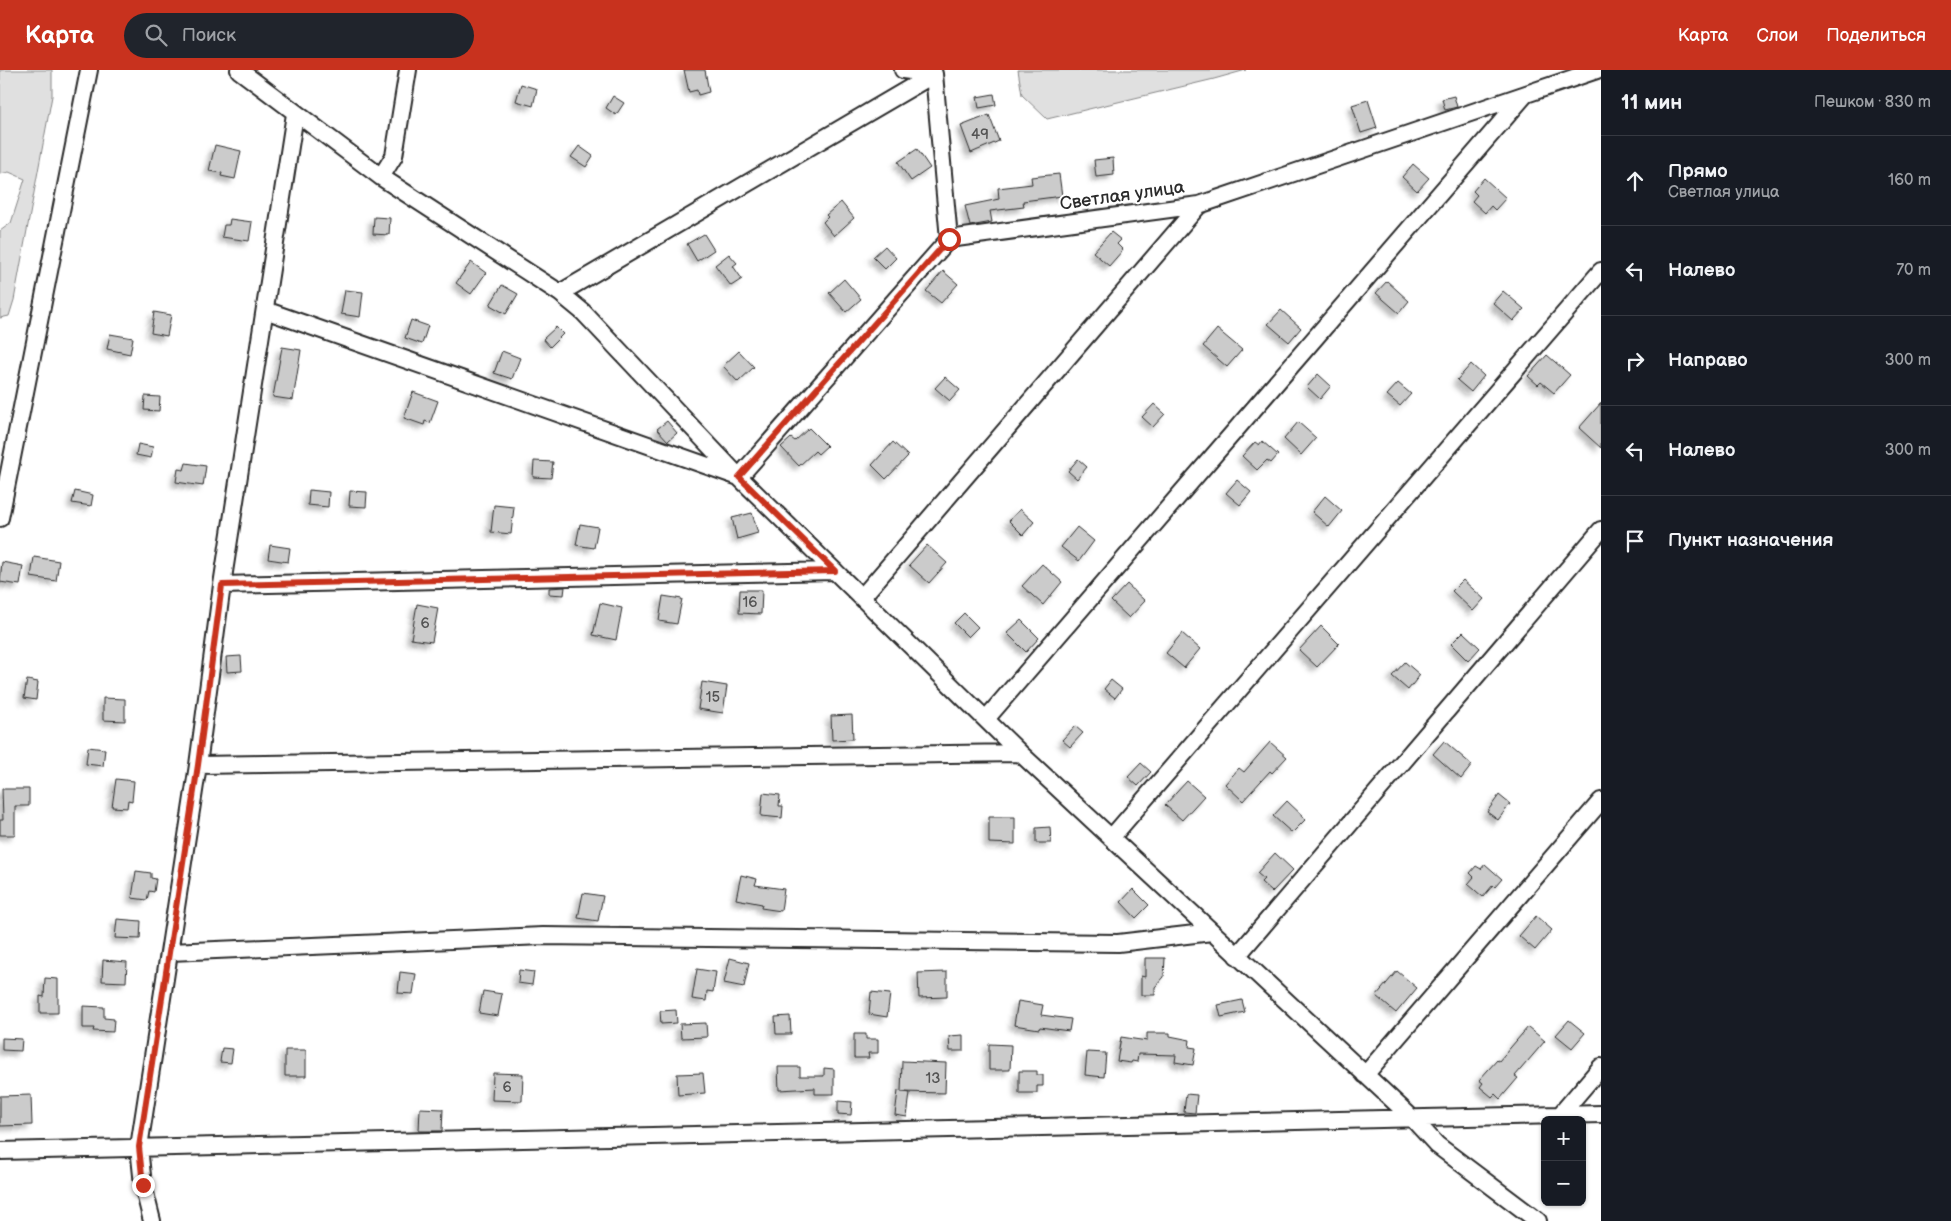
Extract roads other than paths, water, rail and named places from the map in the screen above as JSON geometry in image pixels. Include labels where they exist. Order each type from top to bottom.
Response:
[{"type":"street","points":[[0,518],[89,70]]},
{"type":"street","points":[[239,70],[381,177],[560,293],[583,312],[739,477],[1020,753],[1412,1118],[1437,1145],[1538,1221]]},
{"type":"street","points":[[381,177],[394,156],[408,70]]},
{"type":"street","points":[[903,70],[934,74]]},
{"type":"street","name":"Светлая улица","points":[[949,239],[1199,205],[1597,70]]},
{"type":"street","points":[[560,293],[934,74]]},
{"type":"street","points":[[739,477],[949,239],[934,74]]},
{"type":"street","points":[[986,720],[1524,96]]},
{"type":"street","points":[[152,1221],[143,1185],[139,1147],[198,765],[222,585],[296,114]]},
{"type":"street","points":[[862,597],[1199,205]]},
{"type":"street","points":[[1111,838],[1601,271]]},
{"type":"street","points":[[265,310],[739,477]]},
{"type":"street","points":[[1237,956],[1601,530]]},
{"type":"street","points":[[222,585],[835,571]]},
{"type":"street","points":[[198,765],[1020,753]]},
{"type":"street","points":[[1365,1075],[1601,801]]},
{"type":"street","points":[[170,952],[543,936],[1118,943],[1212,932]]},
{"type":"street","points":[[1560,1115],[1601,1067]]},
{"type":"street","points":[[0,1151],[1601,1114]]}]
